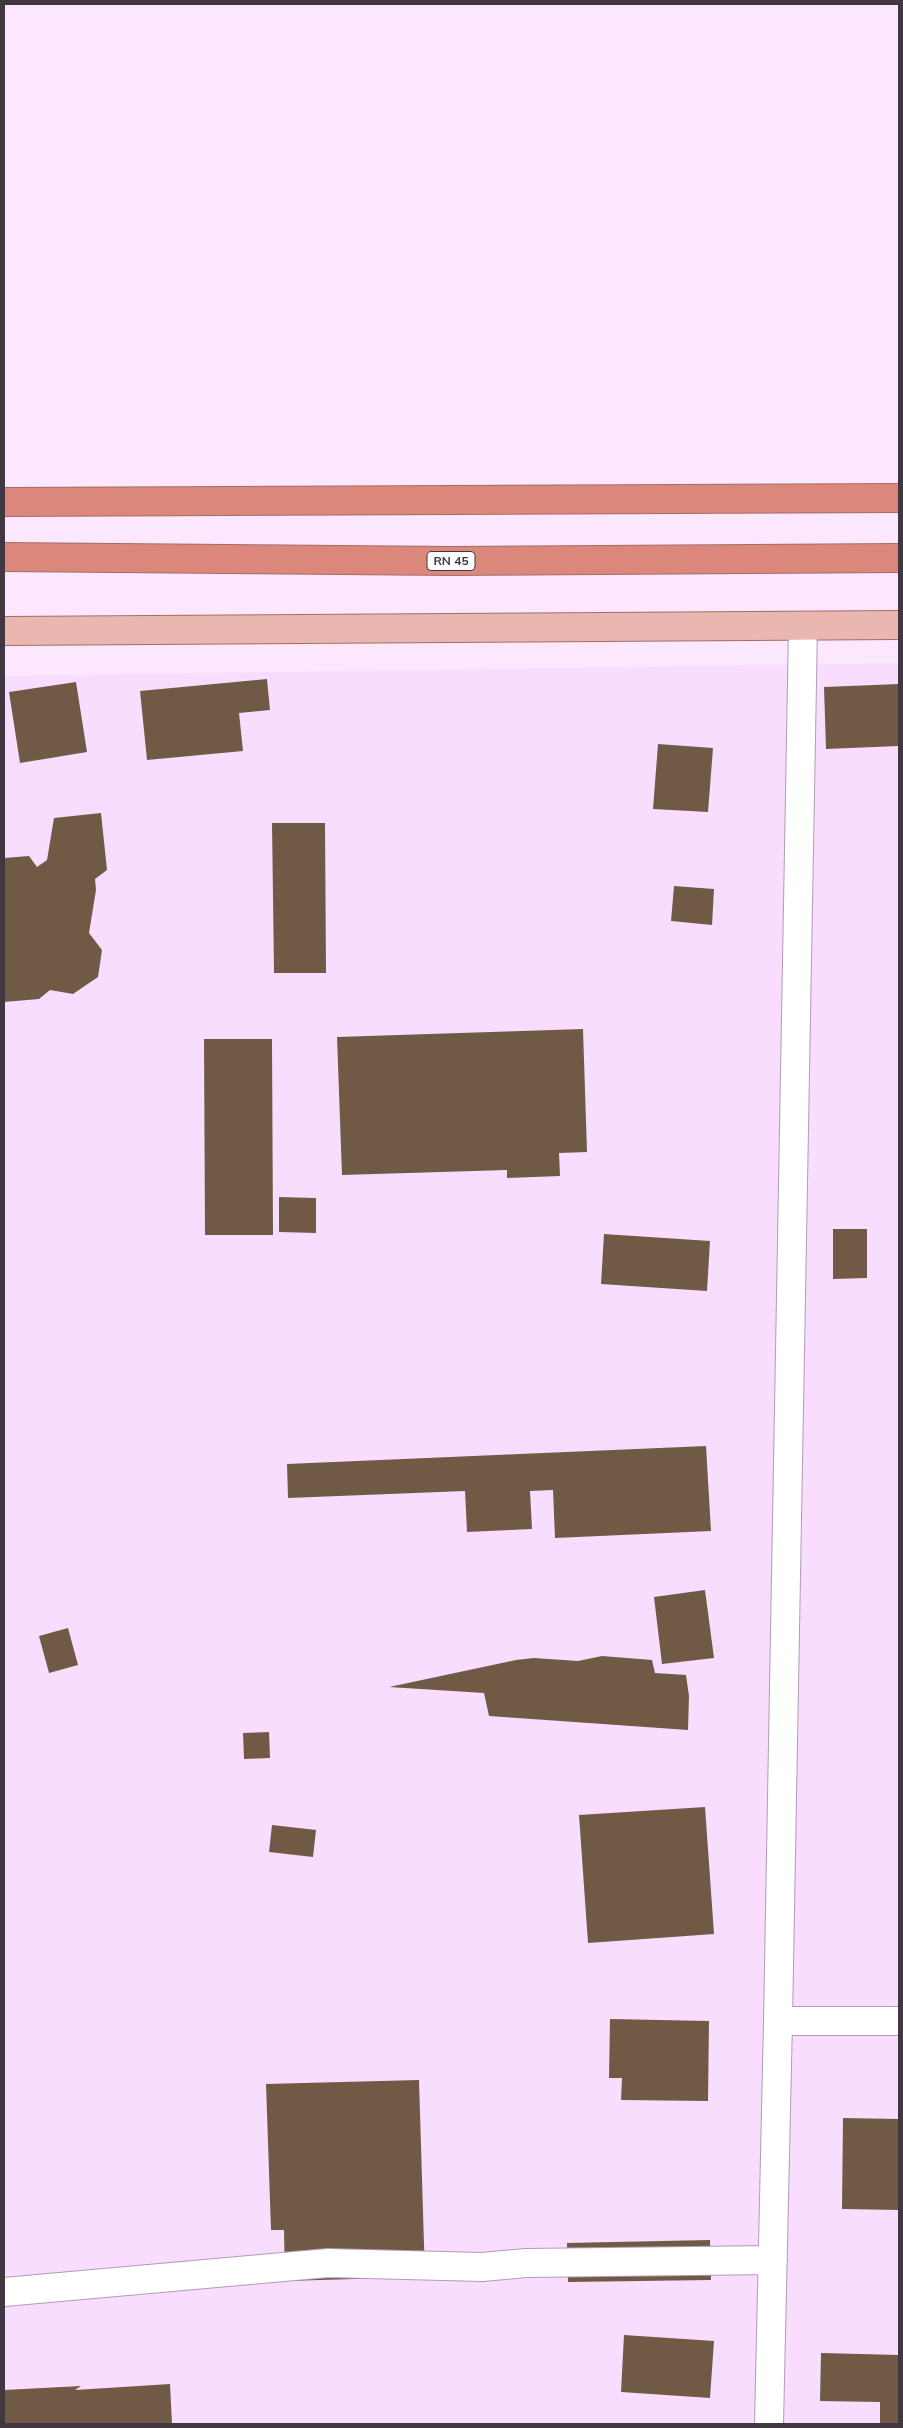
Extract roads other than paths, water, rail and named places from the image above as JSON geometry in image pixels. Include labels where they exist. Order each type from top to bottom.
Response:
[{"type":"highway","points":[[4,502],[899,498]]},
{"type":"highway","name":"RN 45","points":[[4,557],[452,561],[899,558]]},
{"type":"main road","points":[[4,631],[899,625]]},
{"type":"street","points":[[769,2424],[803,626]]},
{"type":"street","points":[[778,2022],[899,2021]]},
{"type":"street","points":[[4,2292],[328,2263],[482,2267],[526,2263],[773,2260]]}]
